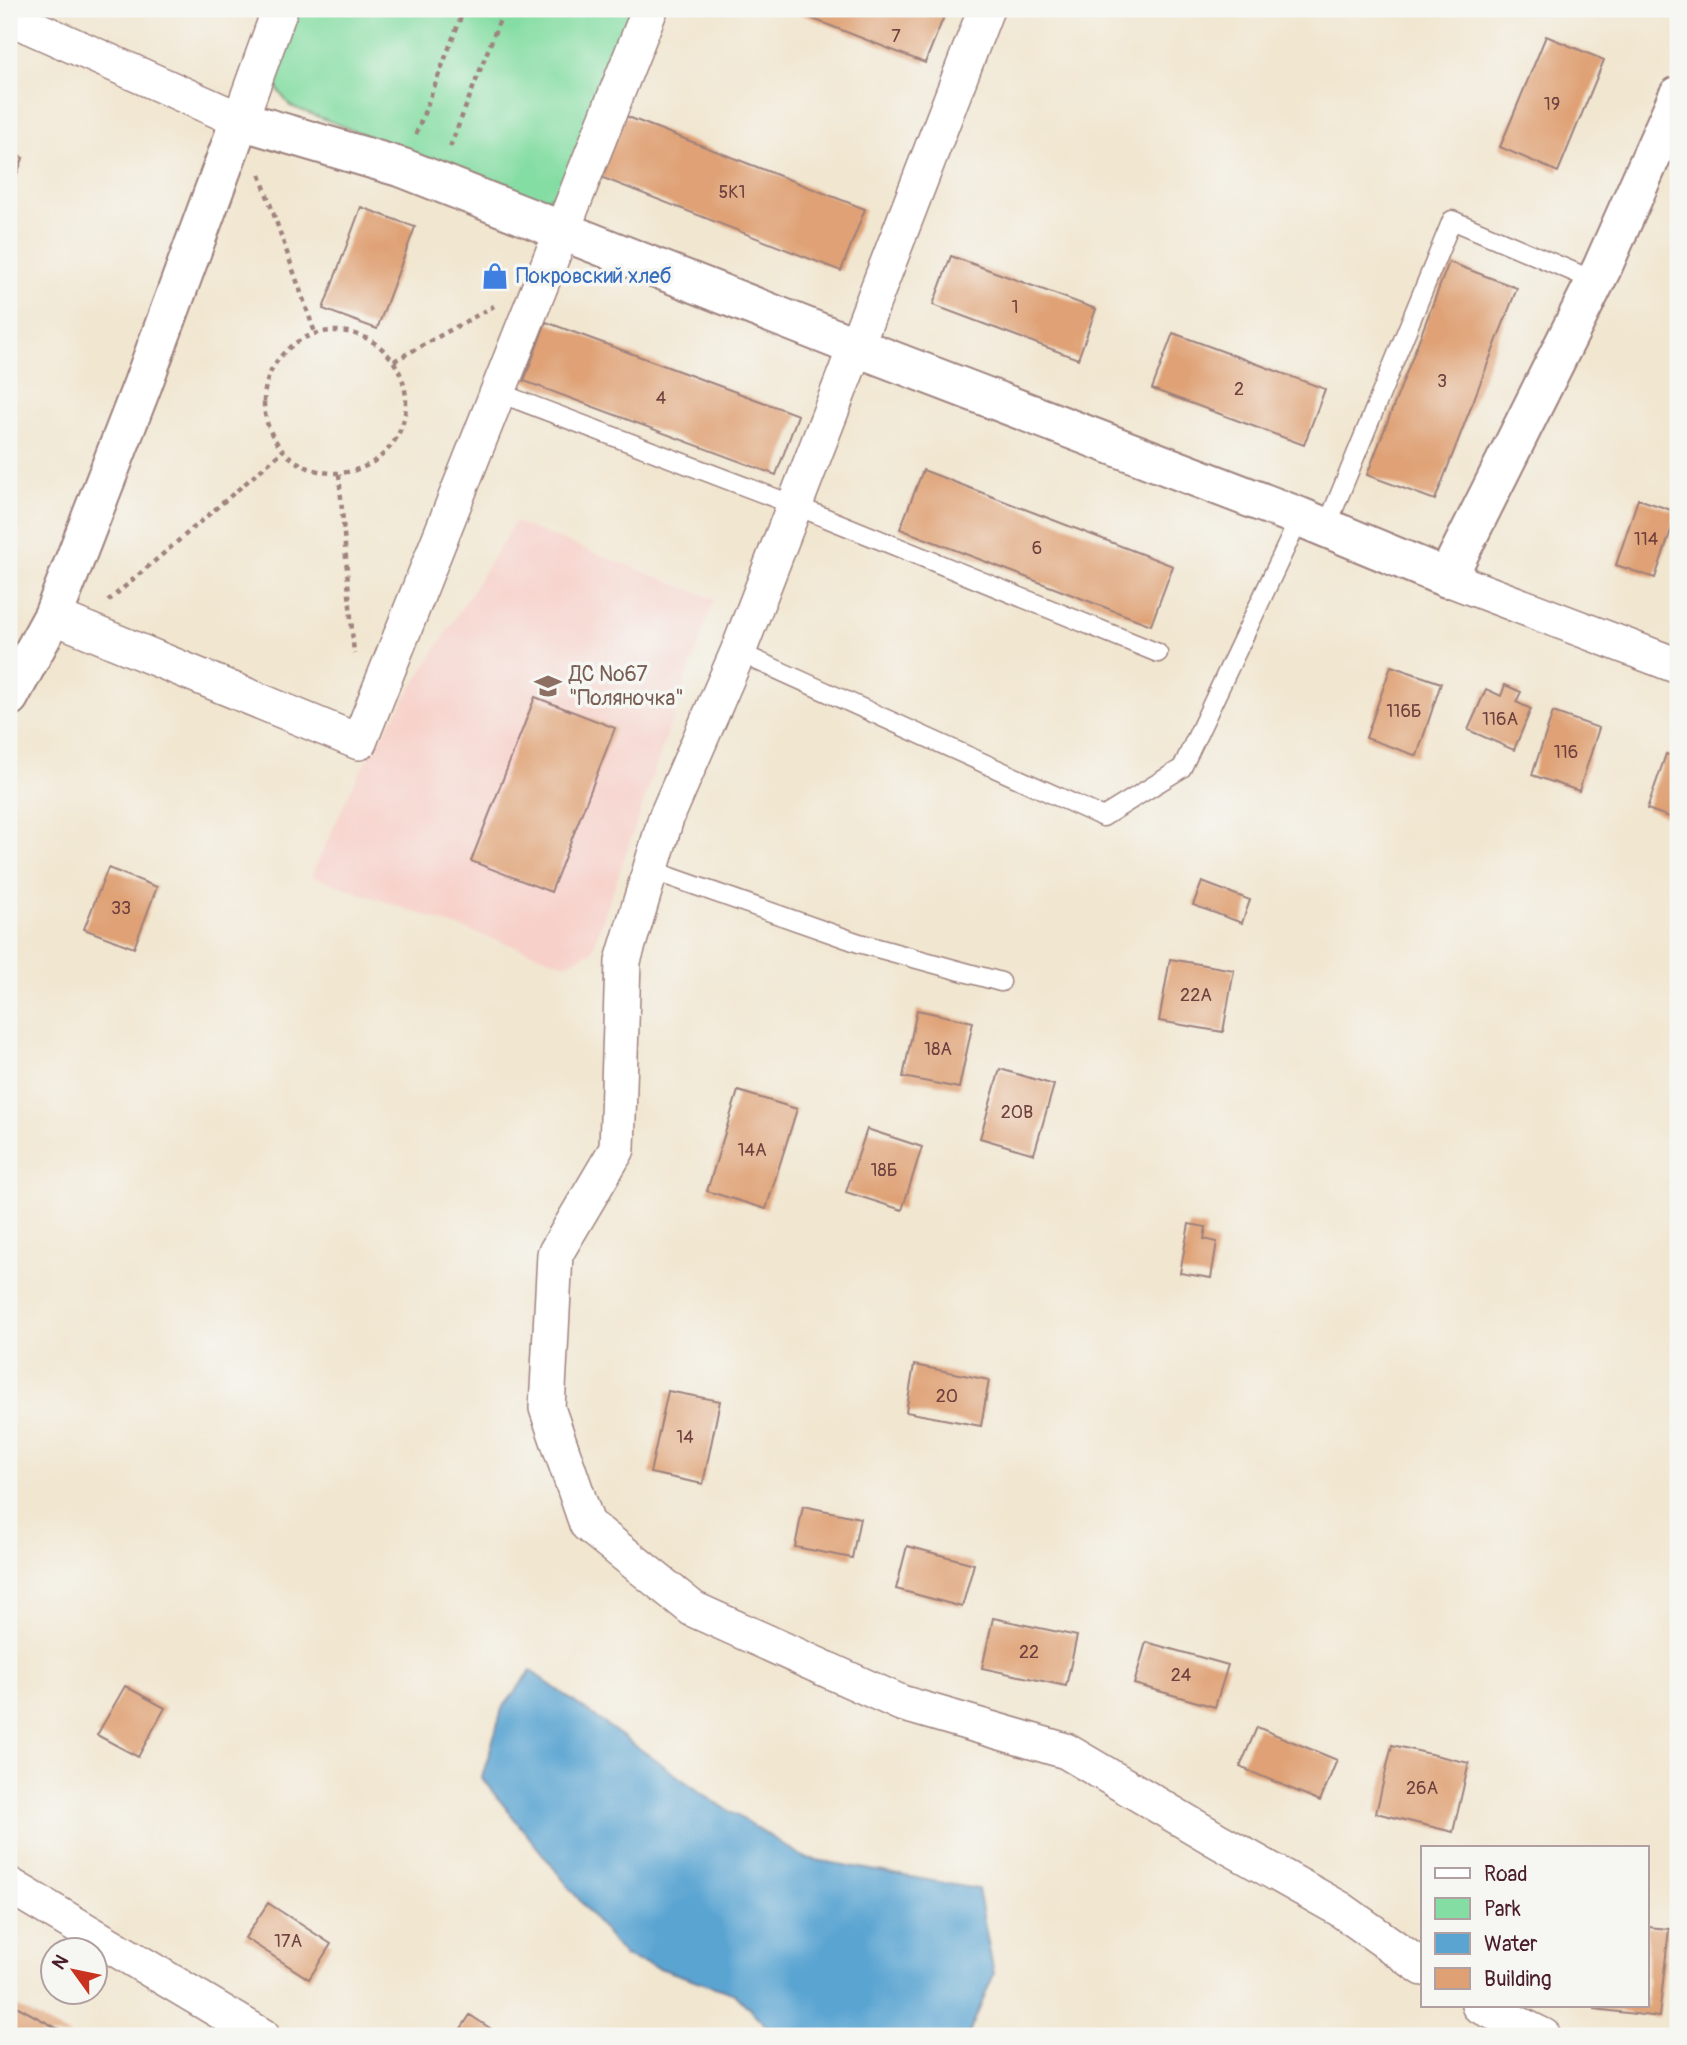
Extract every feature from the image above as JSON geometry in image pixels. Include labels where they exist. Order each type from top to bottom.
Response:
[{"type":"street","points":[[9,697],[66,621],[142,386],[279,9]]},
{"type":"street","points":[[66,621],[359,742],[650,9]]},
{"type":"street","points":[[986,9],[738,652],[666,818],[624,961],[617,1149],[555,1254],[547,1408],[587,1524],[693,1608],[901,1703],[1066,1751],[1340,1909],[1421,1967]]},
{"type":"street","points":[[9,18],[240,120],[420,174],[855,346],[1313,522],[1447,578],[1678,666]]},
{"type":"street","points":[[1447,578],[1595,281],[1678,96]]},
{"type":"street","points":[[9,1885],[262,2036]]},
{"type":"street","points":[[1483,2007],[1543,2036]]},
{"type":"lane","points":[[738,652],[1103,817],[1182,768],[1313,522],[1452,220],[1595,281]]},
{"type":"lane","points":[[497,392],[794,505],[1158,653]]},
{"type":"lane","points":[[651,870],[859,943],[1001,982]]},
{"type":"path","points":[[420,174],[464,9]]},
{"type":"path","points":[[420,174],[504,9]]},
{"type":"path","points":[[240,120],[315,333]]},
{"type":"path","points":[[394,361],[542,279]]},
{"type":"path","points":[[344,330],[367,337],[387,352],[400,371],[406,394],[405,417],[397,439],[382,457],[361,469],[339,474],[316,471],[295,462],[283,451],[267,426],[262,401],[267,378],[279,356],[297,340],[315,333],[344,330]]},
{"type":"path","points":[[66,621],[283,451]]},
{"type":"path","points":[[339,474],[355,666]]},
{"type":"shaded area","name":"ДС №67 \"Поляночка\"","points":[[515,522],[714,599],[592,951],[566,964],[311,876],[359,773]]},
{"type":"green space","points":[[299,9],[636,9],[565,189],[540,202],[290,106],[272,81]]},
{"type":"water","points":[[531,1671],[707,1797],[805,1858],[978,1889],[994,1974],[968,2036],[776,2036],[735,1994],[624,1956],[482,1778],[502,1709]]},
{"type":"building","points":[[788,9],[947,9],[925,63]]},
{"type":"building","points":[[1546,36],[1604,60],[1558,172],[1500,147]]},
{"type":"building","points":[[623,115],[865,209],[841,271],[598,176]]},
{"type":"building","points":[[9,152],[23,158],[9,196]]},
{"type":"building","points":[[361,207],[415,227],[377,329],[323,309]]},
{"type":"building","points":[[951,256],[1096,309],[1078,359],[933,305]]},
{"type":"building","points":[[1449,262],[1517,288],[1435,500],[1367,475]]},
{"type":"building","points":[[546,322],[798,415],[776,475],[524,381]]},
{"type":"building","points":[[1173,333],[1325,389],[1304,445],[1152,389]]},
{"type":"building","points":[[923,470],[1173,566],[1151,625],[900,529]]},
{"type":"building","points":[[1638,499],[1677,512],[1655,578],[1616,565]]},
{"type":"building","points":[[1391,666],[1441,683],[1417,756],[1366,738]]},
{"type":"building","points":[[1505,685],[1521,692],[1516,702],[1531,709],[1514,750],[1468,730],[1486,689],[1501,696]]},
{"type":"building","points":[[535,697],[615,728],[551,892],[471,861]]},
{"type":"building","points":[[1553,712],[1599,728],[1579,791],[1532,775]]},
{"type":"building","points":[[1666,754],[1678,758],[1678,820],[1647,809]]},
{"type":"building","points":[[108,868],[157,887],[134,948],[84,929]]},
{"type":"building","points":[[1202,882],[1250,900],[1242,923],[1193,905]]},
{"type":"building","points":[[1170,959],[1234,970],[1223,1032],[1159,1021]]},
{"type":"building","points":[[917,1010],[973,1022],[959,1088],[903,1077]]},
{"type":"building","points":[[1000,1069],[1054,1085],[1034,1154],[980,1138]]},
{"type":"building","points":[[738,1091],[797,1109],[766,1209],[707,1191]]},
{"type":"building","points":[[867,1129],[922,1147],[902,1210],[846,1192]]},
{"type":"building","points":[[1189,1224],[1206,1227],[1204,1239],[1217,1242],[1211,1278],[1180,1273]]},
{"type":"building","points":[[914,1365],[989,1380],[981,1426],[906,1412]]},
{"type":"building","points":[[668,1391],[720,1401],[703,1484],[650,1473]]},
{"type":"building","points":[[803,1506],[860,1518],[852,1558],[795,1547]]},
{"type":"building","points":[[907,1546],[974,1564],[962,1607],[896,1589]]},
{"type":"building","points":[[993,1618],[1077,1636],[1066,1686],[982,1668]]},
{"type":"building","points":[[1146,1642],[1228,1665],[1215,1707],[1134,1684]]},
{"type":"building","points":[[125,1686],[165,1708],[138,1757],[97,1735]]},
{"type":"building","points":[[1257,1727],[1337,1760],[1320,1801],[1240,1767]]},
{"type":"building","points":[[1392,1745],[1469,1763],[1453,1832],[1376,1813]]},
{"type":"building","points":[[268,1903],[331,1944],[309,1979],[245,1938]]},
{"type":"building","points":[[1648,1927],[1669,1929],[1659,2017],[1595,2009],[1648,2007]]},
{"type":"building","points":[[9,2002],[71,2036],[9,2036]]},
{"type":"building","points":[[470,2015],[502,2036],[456,2036]]},
{"type":"place","name":"Покровский хлеб","points":[[495,276]]},
{"type":"place","name":"ДС №67 \"Поляночка\"","points":[[548,686]]}]
